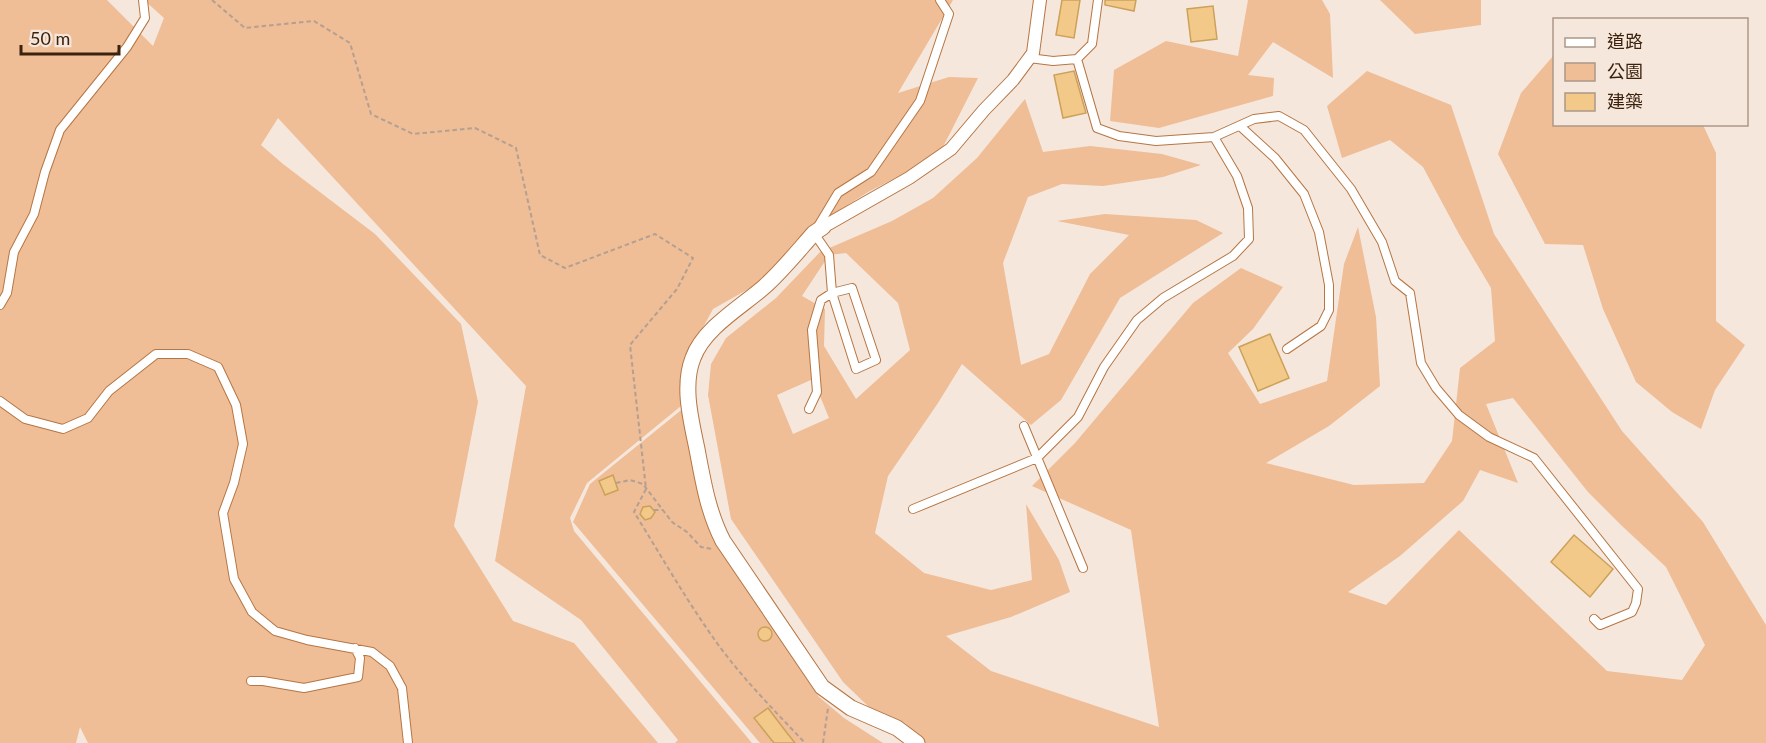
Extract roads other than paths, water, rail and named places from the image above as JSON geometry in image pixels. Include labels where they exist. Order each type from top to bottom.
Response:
[{"type":"street","points":[[917,743],[897,728],[850,708],[822,687],[723,541],[708,507],[691,422],[687,387],[693,357],[708,335],[765,286],[819,230],[909,178],[951,149],[1034,53],[1040,0]]},
{"type":"lane","points":[[0,305],[6,293],[14,252],[34,214],[45,172],[60,130],[127,47],[145,18],[143,0]]},
{"type":"lane","points":[[809,409],[817,392],[812,330],[821,300],[832,292],[852,288],[876,360],[856,369],[832,292],[829,255],[819,230],[838,193],[871,172],[920,101],[949,14],[940,0]]},
{"type":"lane","points":[[1029,58],[1053,61],[1077,59],[1092,44],[1098,0]]},
{"type":"lane","points":[[1077,59],[1097,128],[1119,136],[1156,141],[1214,137],[1254,119],[1279,116],[1304,130],[1351,189],[1382,242],[1395,281],[1410,293],[1421,363],[1436,388],[1459,415],[1489,437],[1534,458],[1638,589],[1632,612],[1600,624],[1594,619]]},
{"type":"lane","points":[[1240,126],[1275,158],[1304,194],[1319,232],[1329,285],[1329,310],[1321,326],[1287,349]]},
{"type":"lane","points":[[913,509],[1037,458],[1077,417],[1104,367],[1137,320],[1163,298],[1233,256],[1249,239],[1248,208],[1237,176],[1214,137]]},
{"type":"lane","points":[[0,401],[25,419],[63,429],[88,418],[109,391],[156,354],[188,354],[218,367],[236,405],[243,444],[234,483],[223,513],[234,579],[252,612],[275,631],[307,640],[372,652],[390,666],[402,688],[408,743]]},
{"type":"lane","points":[[1024,426],[1083,568]]},
{"type":"lane","points":[[251,681],[304,688],[358,677],[360,658],[355,648]]}]
